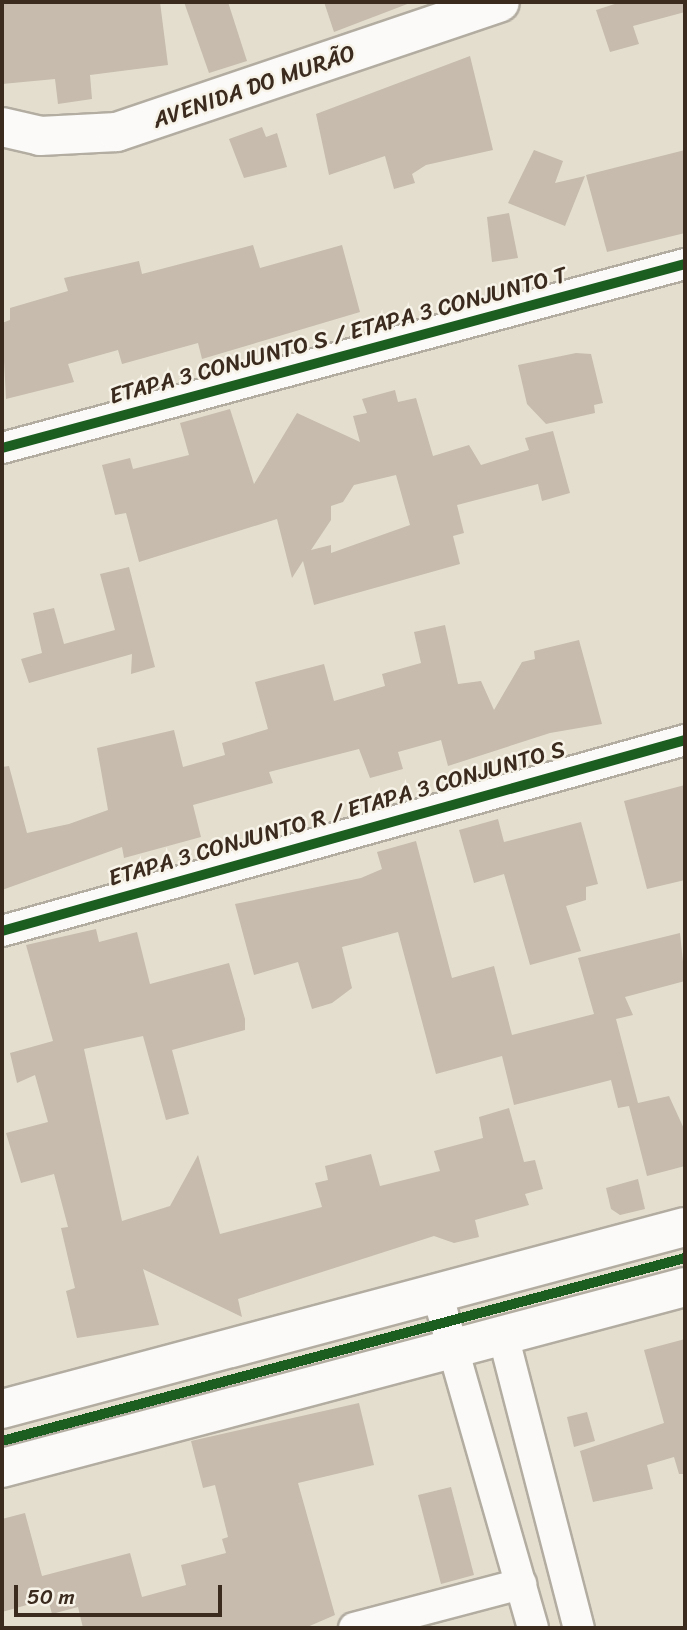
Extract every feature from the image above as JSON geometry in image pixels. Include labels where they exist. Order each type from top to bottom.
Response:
[{"type":"street","name":"AVENIDA DO MURÃO","points":[[2,127],[40,136],[117,132],[500,2]]},
{"type":"street","name":"ETAPA 3 CONJUNTO S / ETAPA 3 CONJUNTO T","points":[[2,448],[685,264]]},
{"type":"street","name":"ETAPA 3 CONJUNTO R / ETAPA 3 CONJUNTO S","points":[[2,931],[685,740]]},
{"type":"street","points":[[2,1409],[685,1227]]},
{"type":"street","points":[[2,1468],[685,1287]]},
{"type":"street","points":[[437,1293],[457,1348],[533,1628]]},
{"type":"street","points":[[503,1335],[579,1628]]},
{"type":"street","points":[[354,1628],[521,1584]]},
{"type":"building","points":[[2,2],[160,2],[168,65],[90,75],[92,99],[58,104],[55,79],[2,84]]},
{"type":"building","points":[[184,2],[228,2],[247,61],[209,73]]},
{"type":"building","points":[[324,2],[410,2],[410,3],[334,32]]},
{"type":"building","points":[[621,2],[685,2],[685,12],[633,26],[639,44],[610,52],[596,10]]},
{"type":"building","points":[[470,56],[493,150],[426,165],[412,174],[415,183],[394,189],[385,156],[329,175],[316,114]]},
{"type":"building","points":[[262,127],[266,137],[277,133],[287,167],[244,178],[229,139]]},
{"type":"building","points":[[534,150],[563,161],[555,183],[585,176],[565,226],[508,203]]},
{"type":"building","points":[[685,150],[685,233],[607,252],[586,175]]},
{"type":"building","points":[[509,213],[518,258],[492,262],[487,217]]},
{"type":"building","points":[[253,245],[260,268],[342,245],[360,312],[202,359],[198,343],[122,364],[118,350],[68,364],[74,382],[6,399],[2,323],[10,320],[10,308],[68,291],[64,278],[139,261],[142,274]]},
{"type":"building","points":[[576,353],[591,354],[603,403],[594,405],[595,413],[546,424],[527,404],[518,365]]},
{"type":"building","points":[[395,390],[398,402],[416,398],[433,456],[469,445],[481,465],[529,450],[525,438],[553,431],[570,493],[542,501],[538,484],[457,505],[464,533],[453,536],[460,564],[314,605],[303,561],[292,578],[277,519],[139,562],[126,513],[115,515],[102,465],[130,458],[133,469],[189,455],[180,423],[230,409],[254,484],[297,413],[360,442],[353,416],[367,413],[362,399]],"holes":[[[396,475],[410,525],[331,553],[331,545],[311,550],[331,520],[331,506],[343,502],[354,485]]]},
{"type":"building","points":[[129,567],[155,667],[131,674],[132,654],[29,683],[21,659],[42,653],[33,613],[54,608],[64,644],[115,630],[100,574]]},
{"type":"building","points":[[445,625],[458,684],[481,681],[494,710],[522,662],[535,659],[534,651],[579,640],[602,724],[550,733],[448,766],[441,740],[398,752],[403,769],[370,778],[359,749],[269,772],[273,783],[193,805],[201,837],[124,858],[122,847],[2,890],[2,767],[9,766],[27,833],[69,824],[108,810],[97,748],[174,730],[183,767],[225,755],[222,743],[268,729],[255,682],[324,664],[334,701],[385,686],[382,674],[421,663],[414,632]]},
{"type":"building","points":[[685,785],[685,880],[647,889],[624,801]]},
{"type":"building","points":[[498,819],[504,842],[581,822],[598,884],[586,887],[586,900],[566,906],[581,951],[530,965],[504,874],[474,883],[459,830]]},
{"type":"building","points":[[416,841],[452,978],[494,966],[512,1035],[594,1014],[578,958],[680,933],[685,981],[625,997],[633,1015],[616,1019],[638,1103],[669,1096],[685,1131],[685,1166],[647,1176],[629,1106],[618,1108],[611,1080],[514,1105],[502,1056],[436,1074],[398,932],[342,947],[352,988],[332,1003],[312,1009],[298,962],[254,975],[235,904],[361,878],[382,869],[377,852]]},
{"type":"building","points":[[96,929],[99,942],[137,932],[150,984],[229,963],[245,1019],[245,1030],[172,1050],[189,1114],[166,1120],[143,1036],[84,1049],[122,1221],[170,1206],[198,1155],[220,1234],[322,1207],[315,1183],[328,1180],[325,1166],[371,1154],[380,1186],[440,1171],[434,1151],[483,1138],[479,1117],[509,1108],[524,1162],[535,1160],[543,1189],[525,1194],[529,1205],[475,1220],[479,1237],[454,1243],[434,1236],[238,1299],[242,1317],[143,1269],[159,1325],[77,1338],[66,1291],[75,1288],[61,1228],[68,1227],[54,1174],[21,1183],[6,1133],[48,1122],[35,1075],[17,1083],[10,1053],[53,1041],[26,945]]},
{"type":"building","points":[[638,1179],[645,1209],[620,1215],[611,1209],[606,1188]]},
{"type":"building","points":[[685,1339],[685,1474],[679,1474],[674,1457],[647,1465],[653,1489],[593,1502],[580,1451],[664,1423],[644,1350]]},
{"type":"building","points":[[359,1403],[374,1465],[298,1483],[335,1615],[305,1628],[83,1628],[78,1607],[52,1614],[48,1599],[2,1612],[2,1519],[25,1513],[42,1576],[130,1553],[142,1597],[186,1585],[181,1565],[226,1553],[222,1539],[228,1537],[215,1485],[203,1488],[191,1441]]},
{"type":"building","points":[[587,1412],[595,1441],[574,1447],[567,1417]]},
{"type":"building","points":[[451,1487],[474,1575],[441,1584],[418,1495]]},
{"type":"cycle path","points":[[2,448],[685,264]]},
{"type":"cycle path","points":[[2,931],[685,740]]},
{"type":"cycle path","points":[[2,1441],[685,1258]]}]
